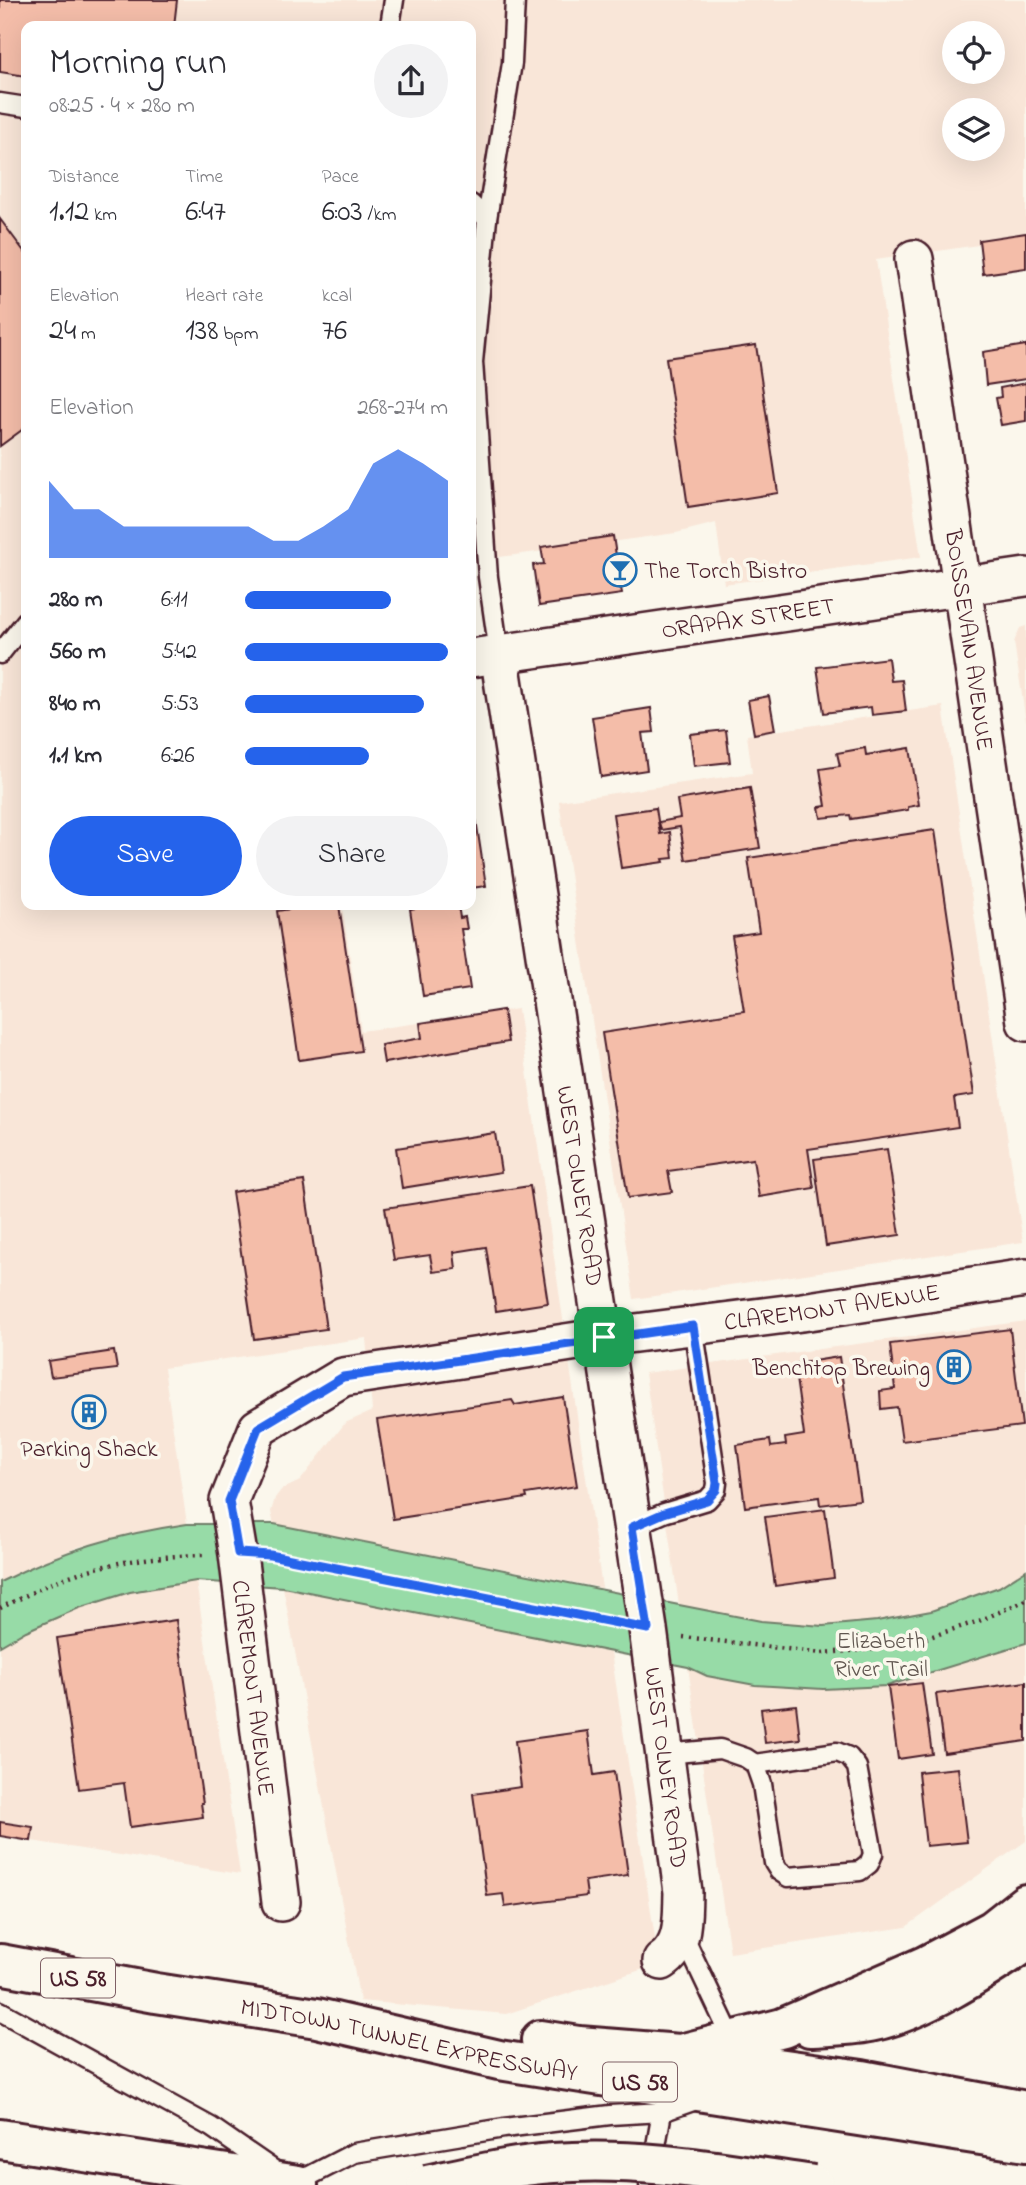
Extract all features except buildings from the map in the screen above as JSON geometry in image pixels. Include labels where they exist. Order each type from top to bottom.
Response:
[{"type":"main road","points":[[680,2054],[783,2028],[925,1966],[993,1930],[1026,1904]]},
{"type":"main road","points":[[783,2028],[870,2022],[892,2016],[958,1983],[1026,1942]]},
{"type":"main road","name":"MIDTOWN TUNNEL EXPRESSWAY","points":[[0,1964],[156,1993],[317,2018],[499,2060],[1026,2142]]},
{"type":"main road","points":[[317,2018],[364,2012],[579,2046],[680,2054],[862,2080],[1026,2111]]},
{"type":"main road","name":"US 58","points":[[967,2131],[1026,2134]]},
{"type":"main road","points":[[0,2139],[296,2185]]},
{"type":"main road","points":[[428,2185],[471,2175],[541,2165],[618,2162],[676,2165],[813,2185]]},
{"type":"street","name":"BOISSEVAIN AVENUE","points":[[914,259],[1026,1022]]},
{"type":"street","name":"ORAPAX STREET","points":[[485,655],[1026,577]]},
{"type":"street","name":"WEST OLNEY ROAD","points":[[485,655],[604,1337],[648,1629],[683,1892],[672,1947]]},
{"type":"street","name":"CLAREMONT AVENUE","points":[[281,1902],[238,1553],[229,1501],[258,1428],[343,1377],[604,1337],[802,1312],[1026,1278]]},
{"type":"lane","points":[[391,21],[394,0]]},
{"type":"lane","points":[[476,324],[487,219],[512,63],[515,0]]},
{"type":"lane","points":[[0,103],[21,106]]},
{"type":"lane","points":[[476,209],[487,219]]},
{"type":"lane","points":[[476,416],[488,578],[485,655]]},
{"type":"lane","points":[[0,654],[21,627]]},
{"type":"lane","points":[[632,1527],[664,1513],[707,1500],[716,1490],[693,1326]]},
{"type":"lane","points":[[665,1754],[720,1749],[755,1764],[762,1784],[774,1863],[779,1871],[788,1877],[860,1871],[869,1864],[873,1854],[857,1767],[849,1757],[837,1752],[755,1764]]},
{"type":"lane","points":[[672,1947],[733,2041]]},
{"type":"lane","points":[[0,2011],[211,2127],[296,2185],[355,2153],[505,2128],[610,2115],[662,2112],[717,2093]]},
{"type":"lane","points":[[649,2185],[662,2112]]},
{"type":"path","points":[[0,1608],[60,1580],[112,1564],[167,1556],[238,1553],[270,1555],[686,1637],[822,1653],[876,1649],[917,1641],[979,1621],[1026,1600]]},
{"type":"shaded area","points":[[0,0],[1026,0],[1026,238],[876,260],[921,557],[724,584],[716,523],[676,533],[476,560],[476,21],[21,21],[21,910],[343,910],[361,1031],[518,1009],[602,1588],[274,1524],[271,1512],[275,1498],[281,1490],[300,1481],[345,1423],[372,1411],[366,1338],[164,1368],[187,1524],[143,1531],[78,1547],[0,1582]]},
{"type":"shaded area","points":[[1026,626],[1026,722],[1014,642],[1020,628]]},
{"type":"shaded area","points":[[943,706],[1023,1242],[634,1299],[559,801],[752,773],[747,735]]},
{"type":"shaded area","points":[[1026,1321],[1026,1570],[999,1587],[931,1611],[877,1621],[823,1626],[761,1621],[679,1605],[645,1373]]},
{"type":"shaded area","points":[[196,1581],[240,1874],[0,1836],[0,1646],[26,1631],[79,1608],[130,1592]]},
{"type":"shaded area","points":[[283,1587],[611,1652],[659,1964],[506,2014],[360,2001]]},
{"type":"shaded area","points":[[1026,1643],[1026,1841],[906,1927],[730,1953],[688,1667],[707,1676]]},
{"type":"green space","name":"Elizabeth River Trail","points":[[187,1524],[274,1524],[761,1621],[823,1626],[877,1621],[931,1611],[999,1587],[1026,1570],[1026,1643],[887,1686],[823,1689],[755,1685],[707,1676],[688,1667],[283,1587],[196,1581],[130,1592],[79,1608],[26,1631],[0,1646],[0,1582],[46,1561],[91,1545]]},
{"type":"place","name":"The Torch Bistro","points":[[620,570]]},
{"type":"place","name":"Benchtop Brewing","points":[[954,1367]]},
{"type":"place","name":"Parking Shack","points":[[89,1412]]},
{"type":"route","points":[[693,1326],[698,1356],[716,1490],[707,1500],[664,1513],[632,1527],[648,1629],[270,1555],[238,1553],[229,1501],[258,1428],[343,1377],[604,1337],[693,1326]]}]
